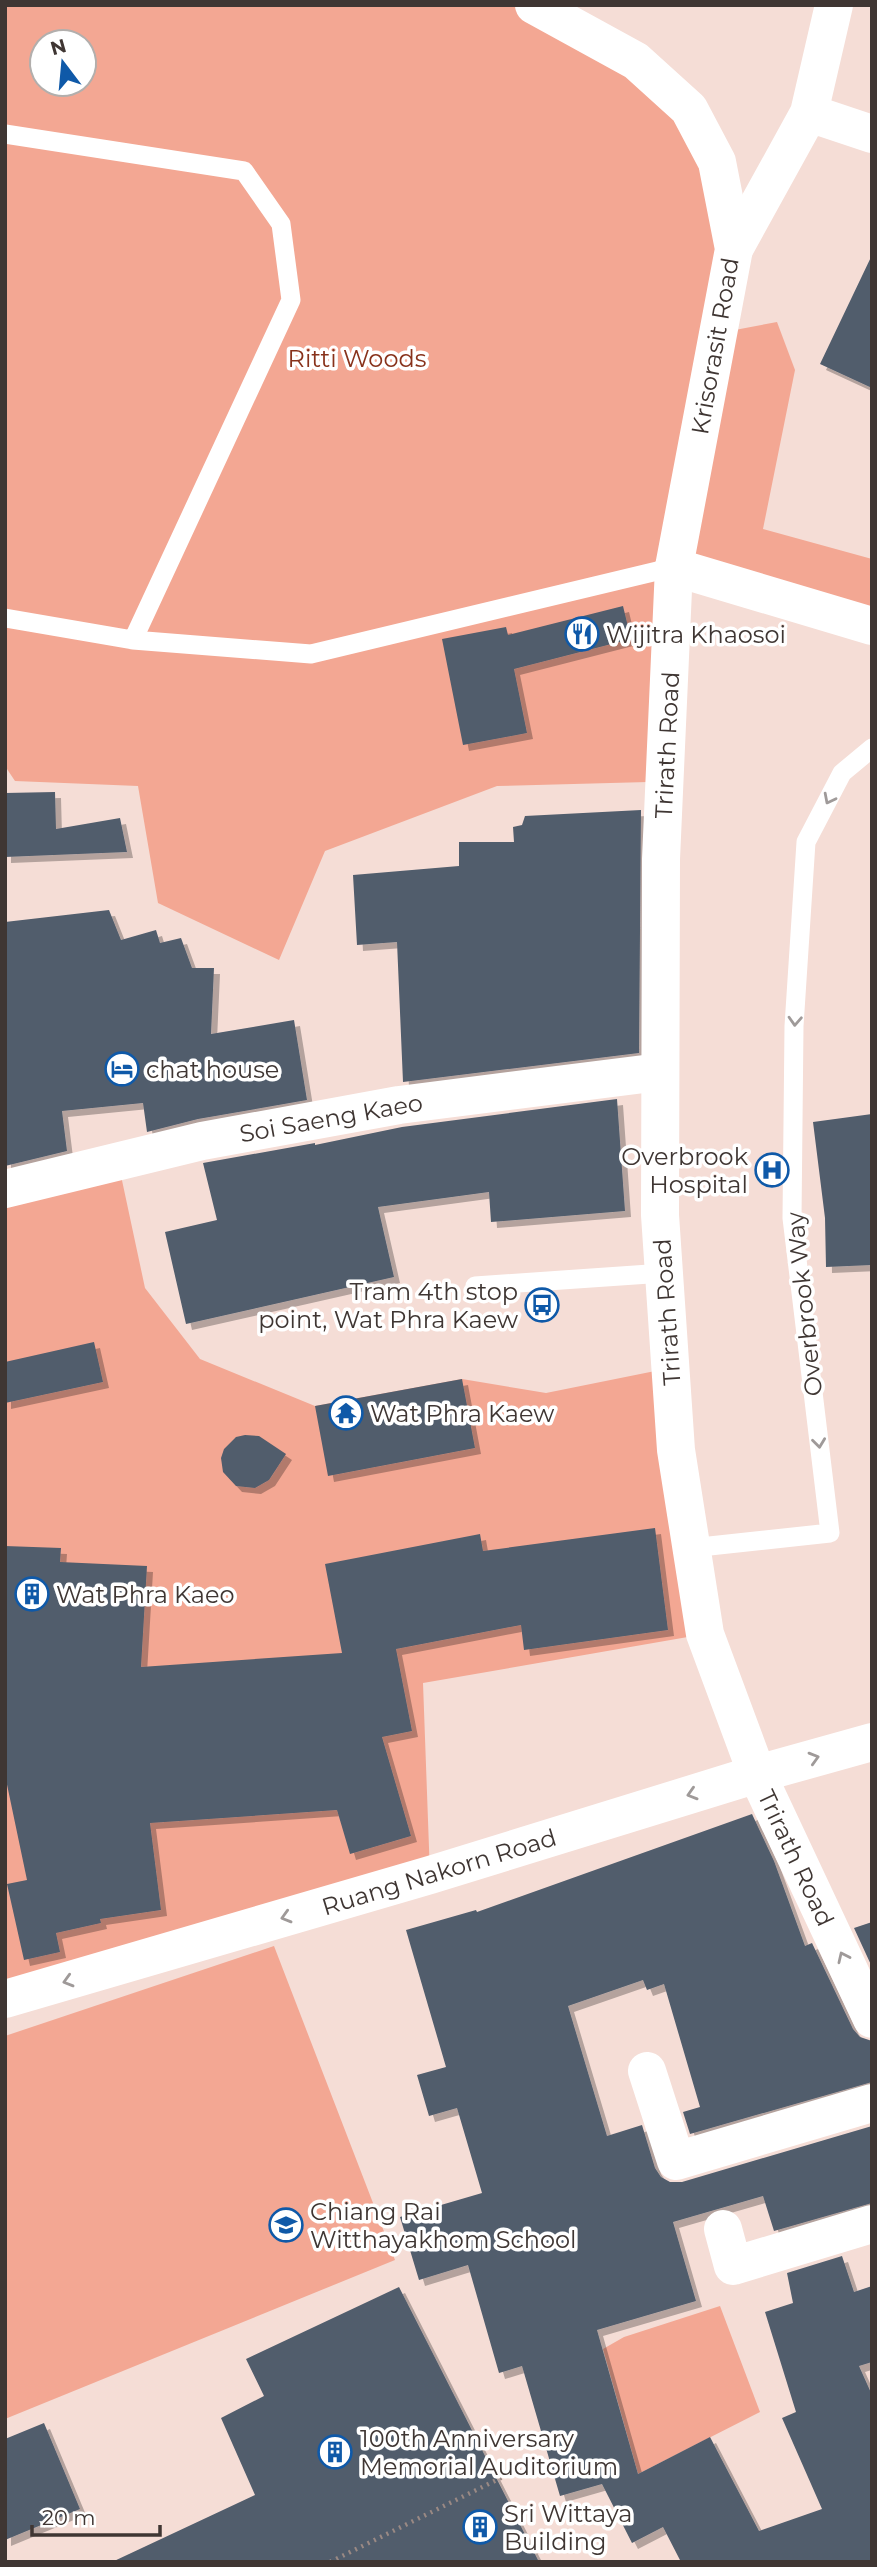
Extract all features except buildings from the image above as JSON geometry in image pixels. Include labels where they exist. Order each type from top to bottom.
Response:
[{"type":"street","name":"Krisorasit Road","points":[[534,5],[636,61],[689,109],[717,162],[734,249],[674,567]]},
{"type":"street","points":[[734,249],[809,113],[834,5]]},
{"type":"street","points":[[809,113],[872,134]]},
{"type":"street","points":[[674,567],[872,626]]},
{"type":"street","name":"Trirath Road","points":[[674,567],[662,859],[660,1215],[676,1450],[705,1634],[757,1774],[872,2019]]},
{"type":"street","name":"Soi Saeng Kaeo","points":[[5,1189],[202,1140],[399,1105],[660,1072]]},
{"type":"street","name":"Ruang Nakorn Road","points":[[5,1999],[872,1742]]},
{"type":"street","points":[[647,2071],[676,2161],[872,2103]]},
{"type":"street","points":[[723,2228],[733,2266],[872,2224]]},
{"type":"lane","points":[[5,134],[244,171],[281,224],[291,300],[133,640]]},
{"type":"lane","points":[[5,618],[133,640],[311,654],[674,567]]},
{"type":"lane","name":"Overbrook Way","points":[[691,1548],[830,1533],[792,1218],[794,1026],[806,842],[842,773],[872,748]]},
{"type":"lane","points":[[475,1286],[664,1273]]},
{"type":"path","points":[[330,2562],[523,2467]]},
{"type":"green space","name":"Ritti Woods","points":[[5,5],[534,5],[636,61],[717,162],[719,333],[777,322],[795,370],[763,529],[872,559],[872,625],[675,568],[648,782],[497,786],[325,851],[279,960],[158,903],[138,786],[15,781],[5,766]]},
{"type":"green space","name":"Wat Phra Kaew","points":[[120,1171],[145,1288],[200,1359],[315,1406],[462,1379],[546,1393],[670,1368],[705,1634],[423,1683],[430,1875],[5,1999],[5,1200]]},
{"type":"green space","points":[[274,1946],[395,2260],[5,2419],[5,2036]]},
{"type":"green space","points":[[720,2306],[760,2412],[638,2474],[603,2349],[624,2337]]},
{"type":"place","name":"Wijitra Khaosoi","points":[[582,634]]},
{"type":"place","name":"chat house","points":[[122,1069]]},
{"type":"place","name":"Overbrook Hospital","points":[[772,1170]]},
{"type":"place","name":"Tram 4th stop point, Wat Phra Kaew","points":[[542,1305]]},
{"type":"place","name":"Wat Phra Kaew","points":[[346,1413]]},
{"type":"place","name":"Wat Phra Kaeo","points":[[32,1594]]},
{"type":"place","name":"Chiang Rai Witthayakhom School","points":[[286,2225]]},
{"type":"place","name":"100th Anniversary Memorial Auditorium","points":[[335,2452]]},
{"type":"place","name":"Sri Wittaya Building","points":[[480,2527]]}]
